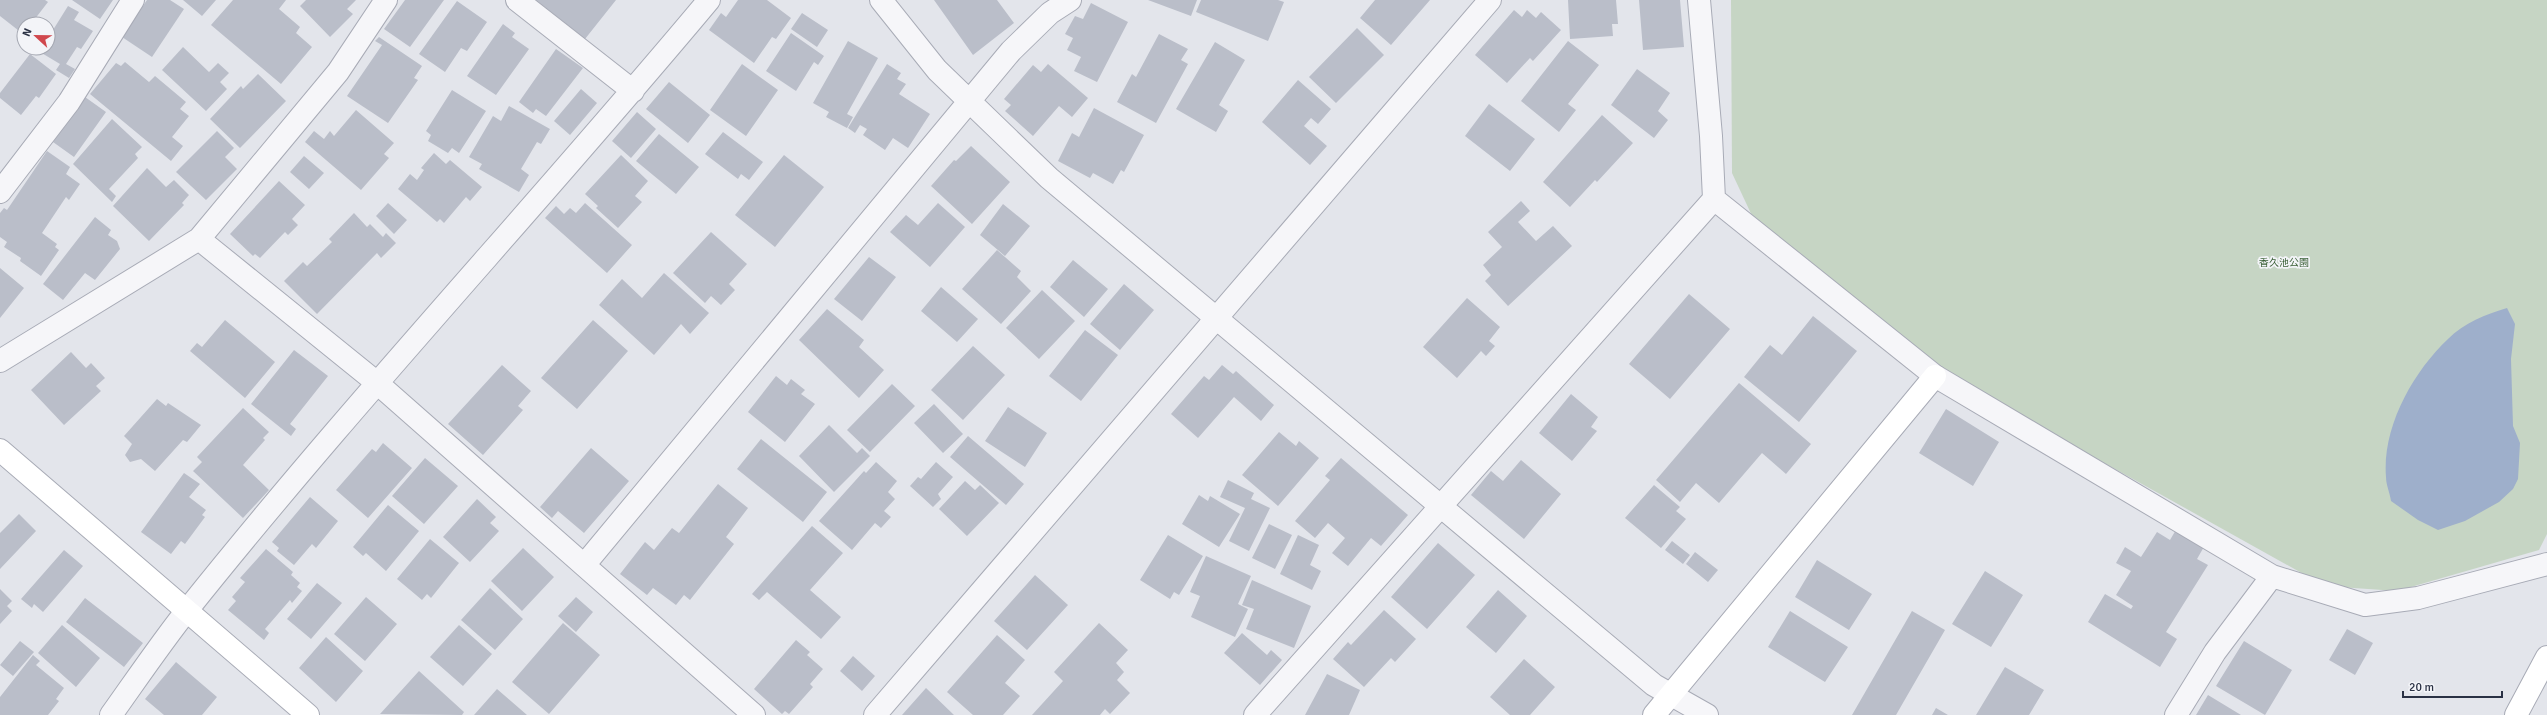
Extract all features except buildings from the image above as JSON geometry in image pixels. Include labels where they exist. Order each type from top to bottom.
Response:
[{"type":"street","points":[[0,192],[69,102],[133,0]]},
{"type":"street","points":[[0,360],[199,239],[338,72],[386,0]]},
{"type":"street","points":[[517,0],[633,91]]},
{"type":"street","points":[[110,715],[187,610],[376,382],[633,91],[709,0]]},
{"type":"street","points":[[882,0],[908,36],[968,103],[1049,178],[1654,685],[1707,715]]},
{"type":"street","points":[[585,564],[1010,51],[1050,13],[1070,0]]},
{"type":"street","points":[[875,715],[1490,0]]},
{"type":"street","points":[[1254,715],[1442,506],[1714,199],[1711,136],[1699,0]]},
{"type":"street","points":[[1714,199],[1935,376],[2272,576],[2365,605],[2418,598],[2547,564]]},
{"type":"street","points":[[199,239],[376,382],[585,564],[754,715]]},
{"type":"street","points":[[1654,715],[1935,376]]},
{"type":"street","points":[[0,450],[308,715]]},
{"type":"street","points":[[2176,715],[2215,652],[2272,576]]},
{"type":"street","points":[[2516,715],[2547,657]]},
{"type":"green space","name":"香久池公園","points":[[1731,0],[2547,0],[2547,534],[2539,550],[2397,591],[2325,586],[1966,386],[1754,220],[1732,173]]},
{"type":"water","points":[[2507,308],[2515,324],[2511,359],[2513,426],[2520,443],[2518,479],[2513,489],[2499,502],[2465,521],[2438,530],[2418,520],[2391,501],[2386,480],[2386,458],[2389,439],[2402,402],[2423,367],[2435,352],[2461,328],[2491,313]]}]
